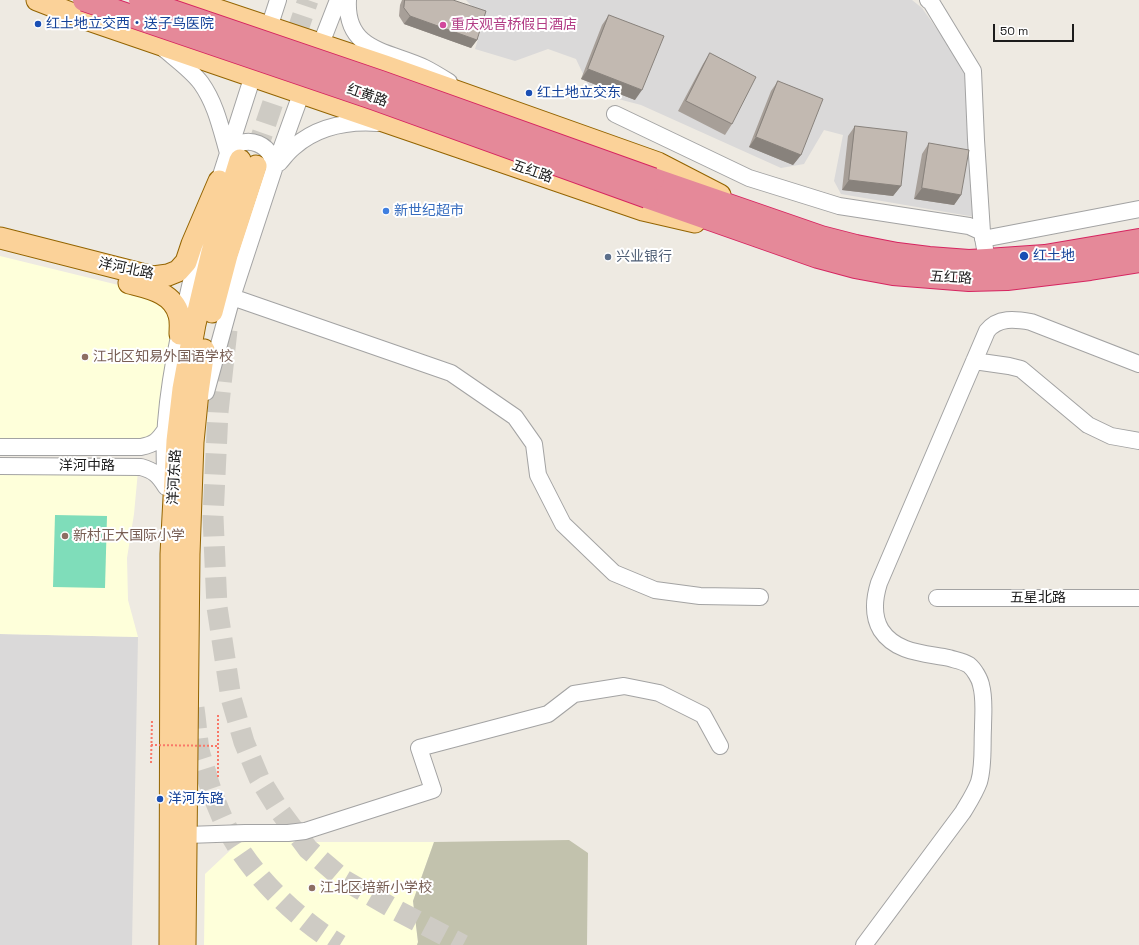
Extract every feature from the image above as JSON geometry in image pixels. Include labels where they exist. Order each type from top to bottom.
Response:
[{"type":"highway","name":"红黄路","points":[[84,0],[375,99],[650,188]]},
{"type":"highway","name":"红黄路","points":[[140,0],[381,82],[650,188]]},
{"type":"highway","name":"五红路","points":[[650,188],[769,230],[818,257],[855,267],[892,274],[970,280],[1007,279],[1047,275],[1139,261]]},
{"type":"highway","name":"五红路","points":[[769,230],[835,241],[897,254],[968,261],[1045,256],[1139,240]]},
{"type":"main road","name":"五红路","points":[[37,0],[158,44],[643,210],[769,230]]},
{"type":"main road","points":[[158,44],[176,41],[184,36],[189,26],[190,14],[184,4],[178,0]]},
{"type":"main road","name":"五红路","points":[[188,0],[321,44],[658,163],[769,230]]},
{"type":"main road","points":[[390,123],[384,113],[385,94],[388,86],[396,79],[407,74]]},
{"type":"main road","name":"洋河东路","points":[[185,945],[189,554],[193,442],[198,392],[208,327],[250,162]]},
{"type":"main road","name":"洋河东路","points":[[170,945],[171,554],[177,441],[183,389],[195,324],[212,252],[250,162]]},
{"type":"main road","name":"洋河北路","points":[[0,238],[153,277],[168,275],[178,271],[186,262],[192,244],[220,180]]},
{"type":"main road","name":"洋河北路","points":[[0,250],[150,288],[171,300],[179,316],[180,334]]},
{"type":"street","points":[[193,442],[232,297],[250,162],[253,76],[278,0]]},
{"type":"street","points":[[250,162],[301,92],[338,0]]},
{"type":"street","points":[[348,0],[349,20],[355,32],[363,42],[376,50],[425,68],[478,99]]},
{"type":"street","points":[[928,0],[931,2],[973,71],[976,140],[983,235],[987,260]]},
{"type":"street","points":[[158,44],[189,69],[200,83],[210,98],[217,114],[250,162]]},
{"type":"street","points":[[615,114],[749,178],[839,206],[970,226],[983,235],[1139,209]]},
{"type":"street","points":[[171,554],[166,487],[165,441],[170,390],[180,334],[199,247],[220,180],[250,162],[293,147],[308,137],[325,129],[341,124],[358,122],[390,123]]},
{"type":"street","points":[[232,297],[451,373],[515,417],[534,444],[538,475],[563,524],[614,573],[654,590],[700,596],[760,597]]},
{"type":"street","points":[[864,945],[963,812],[972,798],[980,776],[982,765],[983,695],[981,684],[976,674],[970,665],[958,660],[904,649],[893,643],[880,628],[874,607],[875,596],[879,583],[987,331],[991,325],[998,322],[1014,320],[1031,322],[1139,364]]},
{"type":"street","points":[[974,361],[1021,369],[1088,425],[1111,436],[1139,441]]},
{"type":"street","name":"洋河中路","points":[[0,447],[141,447],[151,445],[158,440],[166,429]]},
{"type":"street","name":"洋河中路","points":[[0,466],[141,466],[152,470],[160,477],[166,487]]},
{"type":"street","name":"五星北路","points":[[937,598],[1139,598]]},
{"type":"street","points":[[186,835],[288,833],[305,830],[433,790],[418,748],[548,714],[574,694],[624,686],[659,693],[703,715],[720,746]]},
{"type":"path","points":[[218,715],[218,777]]},
{"type":"path","points":[[151,763],[152,720]]},
{"type":"path","points":[[151,745],[219,746]]},
{"type":"shaded area","points":[[466,0],[912,0],[922,8],[969,74],[975,217],[841,194],[834,181],[843,135],[824,130],[804,164],[781,168],[641,105],[607,96],[590,89],[576,59],[548,49],[515,61],[475,49],[484,19]]},
{"type":"shaded area","name":"江北区知易外国语学校","points":[[0,256],[151,293],[160,297],[174,324],[159,427],[146,442],[0,442]]},
{"type":"shaded area","name":"新村正大国际小学","points":[[0,471],[138,471],[134,514],[127,558],[128,600],[138,637],[0,634]]},
{"type":"shaded area","points":[[0,634],[138,637],[132,945],[0,945]]},
{"type":"shaded area","points":[[569,840],[588,853],[587,945],[417,945],[418,942],[413,901],[434,842]]},
{"type":"shaded area","name":"江北区培新小学校","points":[[239,842],[434,842],[413,901],[418,942],[417,945],[204,945],[205,874]]},
{"type":"green space","points":[[55,515],[107,516],[105,588],[53,587]]},
{"type":"building","name":"重庆观音桥假日酒店","points":[[405,0],[453,0],[486,11],[477,40],[410,16],[404,8]]},
{"type":"building","points":[[609,15],[664,36],[642,90],[588,69]]},
{"type":"building","points":[[710,53],[756,77],[732,124],[686,101]]},
{"type":"building","points":[[778,81],[823,99],[801,155],[756,137]]},
{"type":"building","points":[[855,126],[907,132],[901,186],[849,180]]},
{"type":"building","points":[[929,143],[969,150],[961,195],[922,188]]},
{"type":"tunnel","points":[[249,183],[252,164],[308,0]]},
{"type":"tunnel","points":[[227,330],[218,412],[213,517],[217,607],[231,698],[244,742],[259,778],[279,810],[308,849],[344,880],[396,910],[463,945]]},
{"type":"tunnel","points":[[194,708],[199,750],[209,783],[224,822],[237,845],[248,862],[291,909],[340,945]]},
{"type":"place","name":"红土地立交西‧送子鸟医院","points":[[38,24]]},
{"type":"place","name":"重庆观音桥假日酒店","points":[[443,25]]},
{"type":"place","name":"红土地立交东","points":[[529,93]]},
{"type":"place","name":"新世纪超市","points":[[386,211]]},
{"type":"place","name":"红土地","points":[[1024,256]]},
{"type":"place","name":"兴业银行","points":[[608,257]]},
{"type":"place","name":"江北区知易外国语学校","points":[[85,357]]},
{"type":"place","name":"新村正大国际小学","points":[[65,536]]},
{"type":"place","name":"洋河东路","points":[[160,799]]},
{"type":"place","name":"江北区培新小学校","points":[[312,888]]}]
